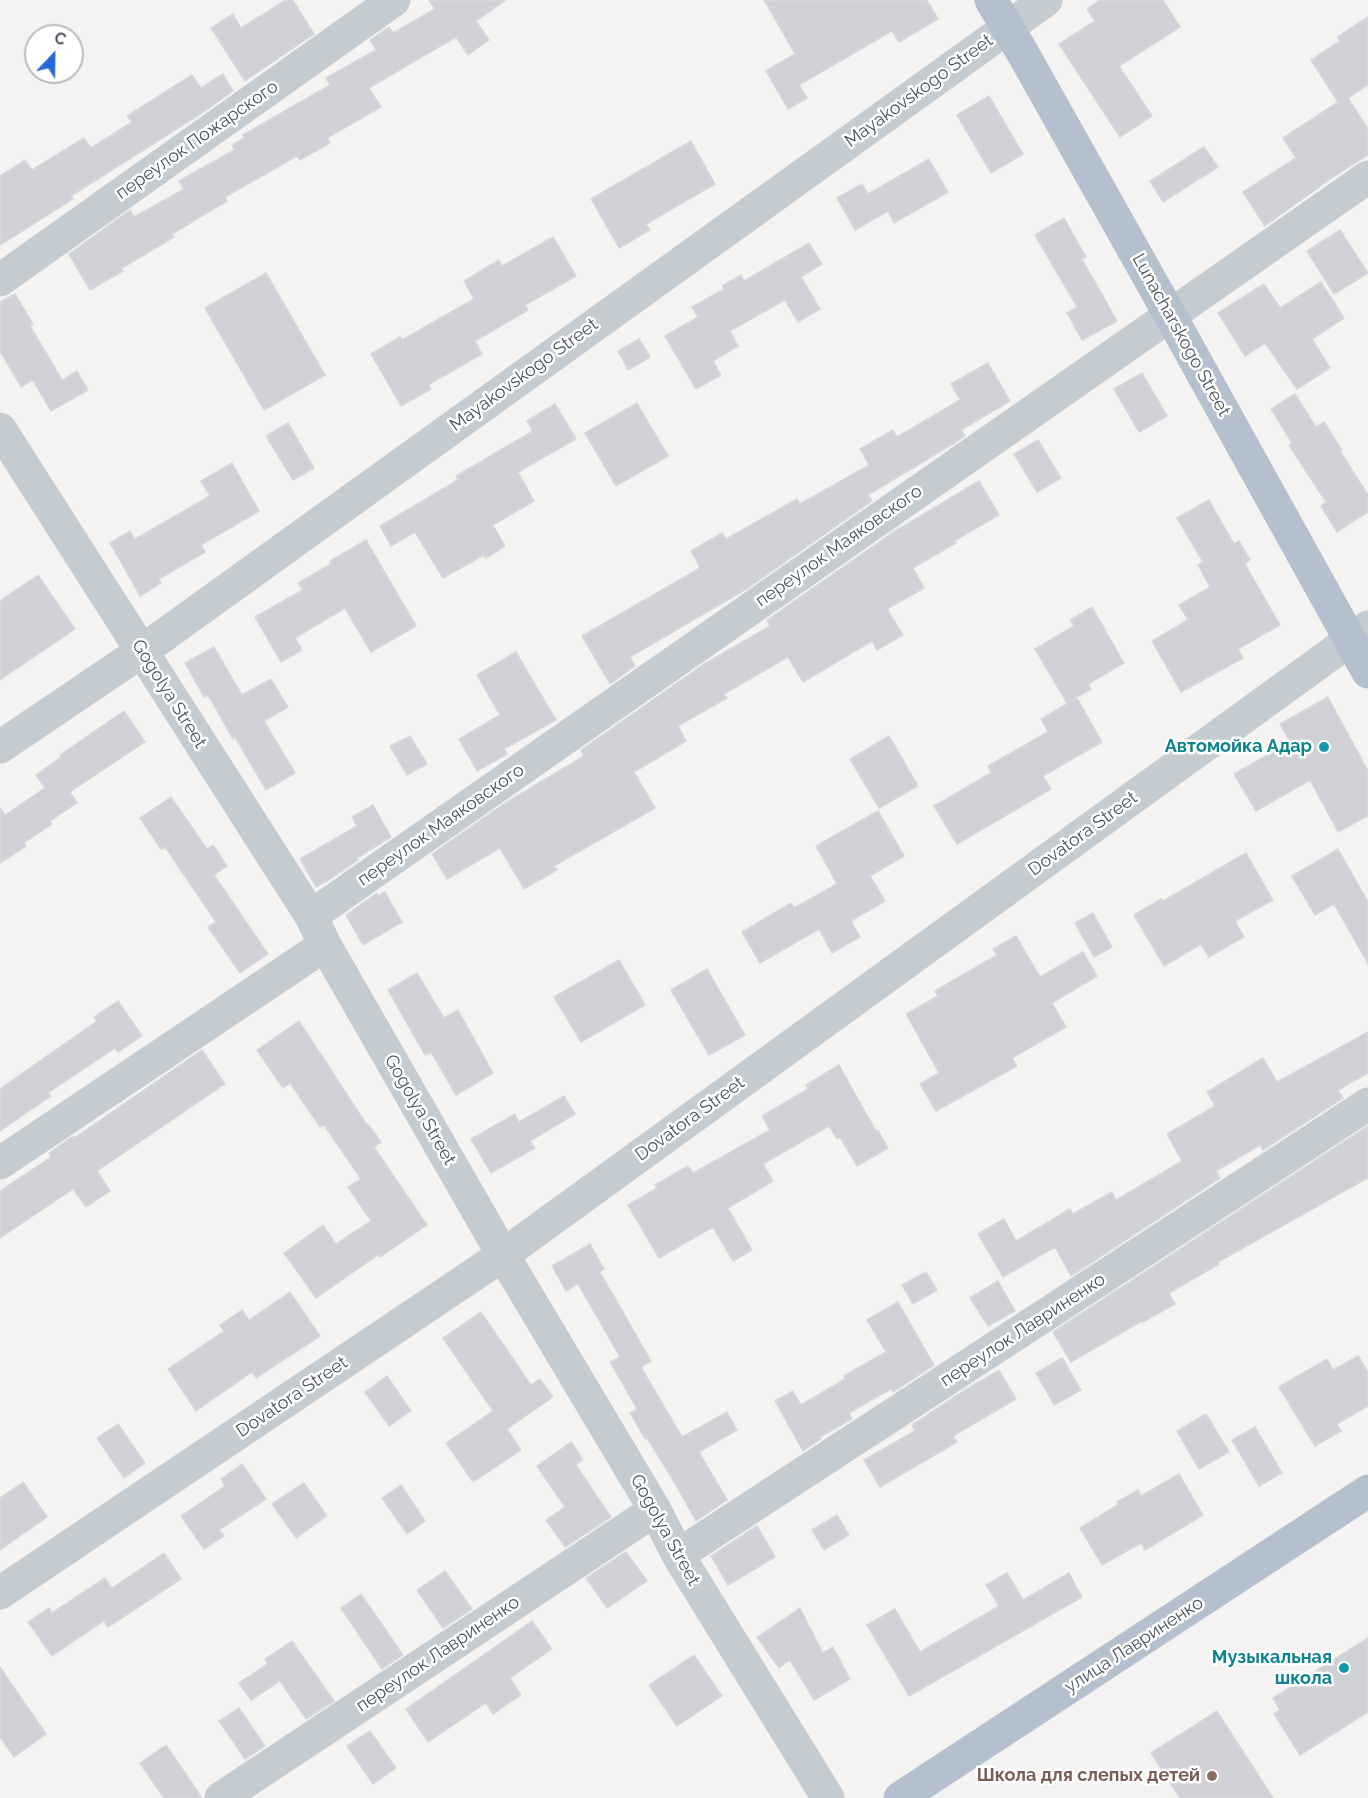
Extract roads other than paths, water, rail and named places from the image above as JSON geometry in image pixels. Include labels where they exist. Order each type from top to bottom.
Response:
[{"type":"main road","name":"Lunacharskogo Street","points":[[991,0],[1170,315],[1359,633],[1368,672]]},
{"type":"main road","name":"улица Лавриненко","points":[[900,1798],[1368,1491]]},
{"type":"street","name":"переулок Пожарского","points":[[0,280],[394,0]]},
{"type":"street","name":"Mayakovskogo Street","points":[[0,747],[142,651],[1046,0]]},
{"type":"street","name":"переулок Маяковского","points":[[310,916],[1368,177]]},
{"type":"street","name":"Gogolya Street","points":[[0,429],[310,916],[503,1255],[655,1510],[678,1556],[828,1798]]},
{"type":"street","name":"Dovatora Street","points":[[0,1593],[503,1255],[1359,633]]},
{"type":"street","points":[[0,1163],[325,945]]},
{"type":"street","name":"переулок Лавриненко","points":[[678,1556],[1368,1104]]},
{"type":"street","name":"переулок Лавриненко","points":[[221,1798],[655,1510]]},
{"type":"place","name":"Автомойка Адар","points":[[1324,747]]},
{"type":"place","name":"Музыкальная школа","points":[[1344,1668]]},
{"type":"place","name":"Школа для слепых детей","points":[[1212,1776]]}]
